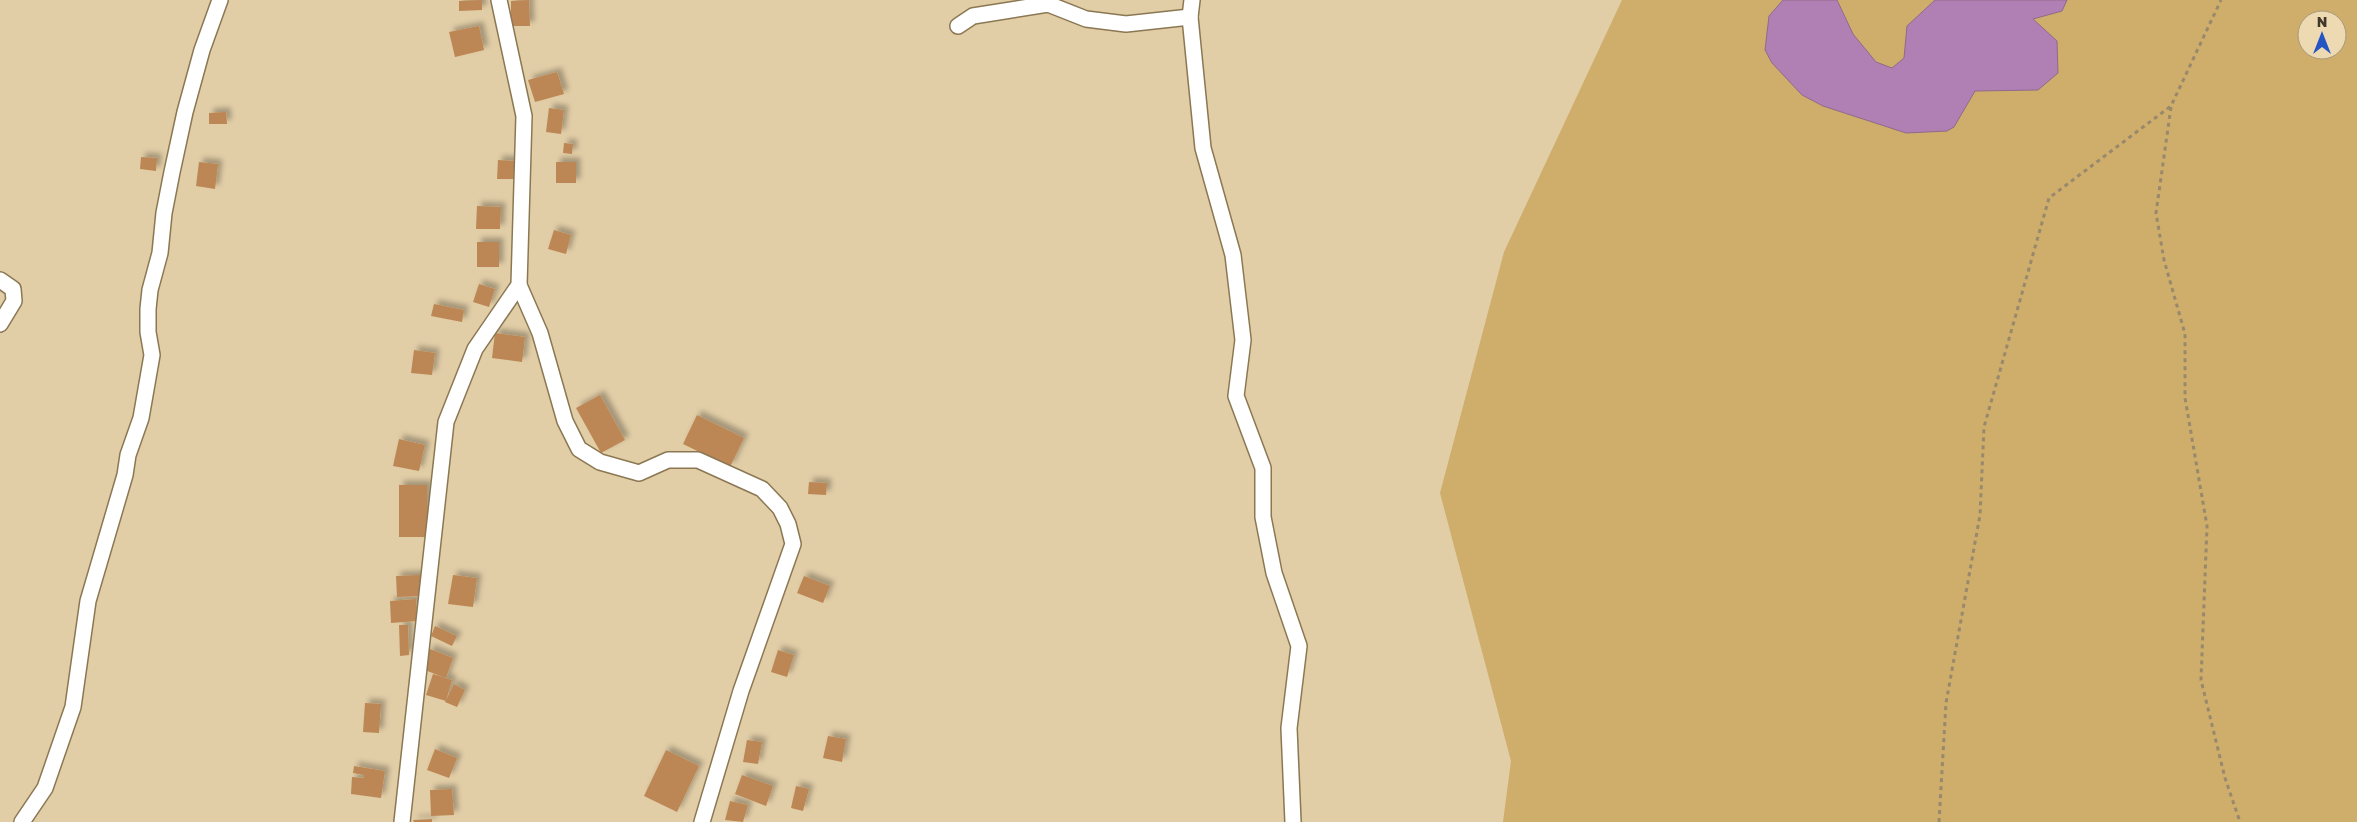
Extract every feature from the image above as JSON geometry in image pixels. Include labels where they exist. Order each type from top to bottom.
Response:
[{"type":"street","points":[[22,822],[45,788],[73,707],[88,601],[140,418],[152,355],[148,332],[150,290],[160,253],[164,213],[172,172],[202,50],[220,0]]},
{"type":"street","points":[[498,0],[524,116],[519,285],[540,333],[565,422],[579,449],[600,462],[639,473],[668,460],[698,460],[762,489],[780,508],[788,524],[793,544],[741,691],[702,822]]},
{"type":"street","points":[[1192,0],[1190,17],[1203,148],[1233,255],[1243,340],[1236,396],[1262,468],[1262,517],[1274,573],[1299,646],[1289,728],[1293,822]]},
{"type":"street","points":[[958,26],[973,16],[1048,4],[1086,19],[1126,24],[1190,17]]},
{"type":"street","points":[[0,280],[13,289],[14,301],[0,324]]},
{"type":"street","points":[[402,822],[446,422],[475,349],[519,285]]},
{"type":"path","points":[[2221,0],[2171,106],[2156,213],[2164,260],[2185,334],[2185,398],[2207,526],[2201,680],[2225,778],[2240,822]]},
{"type":"path","points":[[1939,822],[1946,703],[1980,515],[1984,427],[2049,198],[2171,106]]},
{"type":"shaded area","points":[[1622,0],[2357,0],[2357,822],[1503,822],[1511,761],[1440,493],[1504,252]]},
{"type":"shaded area","points":[[1783,0],[1837,0],[1853,34],[1876,62],[1892,68],[1904,58],[1907,26],[1935,0],[2067,0],[2062,11],[2033,19],[2057,41],[2058,73],[2038,90],[1975,91],[1954,127],[1947,131],[1906,133],[1823,106],[1802,95],[1772,63],[1765,50],[1769,16]]},
{"type":"building","points":[[482,0],[482,10],[459,11],[459,1]]},
{"type":"building","points":[[529,0],[530,26],[511,26],[511,1]]},
{"type":"building","points":[[479,26],[484,50],[455,57],[449,32]]},
{"type":"building","points":[[557,72],[564,94],[535,102],[528,80]]},
{"type":"building","points":[[549,108],[564,110],[561,134],[546,132]]},
{"type":"building","points":[[226,112],[227,124],[209,124],[209,113]]},
{"type":"building","points":[[564,143],[573,144],[572,154],[563,153]]},
{"type":"building","points":[[141,157],[157,158],[156,171],[140,169]]},
{"type":"building","points":[[498,160],[515,161],[515,179],[497,179]]},
{"type":"building","points":[[199,162],[218,164],[215,189],[196,186]]},
{"type":"building","points":[[556,162],[576,162],[576,183],[556,183]]},
{"type":"building","points":[[477,206],[501,207],[500,229],[476,229]]},
{"type":"building","points":[[554,230],[571,235],[566,254],[548,249]]},
{"type":"building","points":[[477,242],[499,242],[499,267],[477,267]]},
{"type":"building","points":[[479,284],[495,289],[489,307],[473,302]]},
{"type":"building","points":[[434,304],[464,310],[462,322],[431,316]]},
{"type":"building","points":[[495,333],[525,337],[522,362],[492,358]]},
{"type":"building","points":[[414,350],[435,353],[432,375],[411,373]]},
{"type":"building","points":[[600,395],[625,440],[601,453],[576,408]]},
{"type":"building","points":[[697,415],[744,438],[730,467],[683,444]]},
{"type":"building","points":[[399,439],[425,445],[419,471],[393,466]]},
{"type":"building","points":[[809,482],[827,483],[826,495],[808,494]]},
{"type":"building","points":[[399,485],[427,485],[427,537],[399,537]]},
{"type":"building","points":[[420,575],[421,596],[397,597],[396,576]]},
{"type":"building","points":[[453,575],[477,578],[473,607],[448,604]]},
{"type":"building","points":[[804,576],[830,586],[823,603],[797,593]]},
{"type":"building","points":[[416,599],[417,621],[391,623],[390,601]]},
{"type":"building","points":[[399,625],[408,625],[409,655],[400,656]]},
{"type":"building","points":[[435,626],[457,636],[452,646],[431,636]]},
{"type":"building","points":[[430,649],[453,658],[446,678],[422,669]]},
{"type":"building","points":[[778,650],[794,655],[787,677],[771,672]]},
{"type":"building","points":[[433,674],[452,680],[446,701],[426,695]]},
{"type":"building","points":[[454,684],[465,690],[457,707],[445,702]]},
{"type":"building","points":[[365,703],[381,704],[379,733],[363,732]]},
{"type":"building","points":[[828,736],[846,739],[842,762],[823,758]]},
{"type":"building","points":[[747,740],[762,742],[758,764],[743,762]]},
{"type":"building","points":[[435,749],[457,758],[449,778],[427,770]]},
{"type":"building","points":[[666,750],[699,766],[677,812],[644,796]]},
{"type":"building","points":[[354,766],[385,771],[381,798],[351,794],[352,777],[364,778],[364,775],[353,773]]},
{"type":"building","points":[[742,775],[773,786],[766,806],[735,794]]},
{"type":"building","points":[[796,786],[809,789],[803,811],[791,808]]},
{"type":"building","points":[[452,789],[454,815],[431,816],[430,790]]},
{"type":"building","points":[[730,801],[748,805],[743,822],[725,820]]},
{"type":"building","points":[[432,819],[432,822],[414,822],[413,820]]}]
